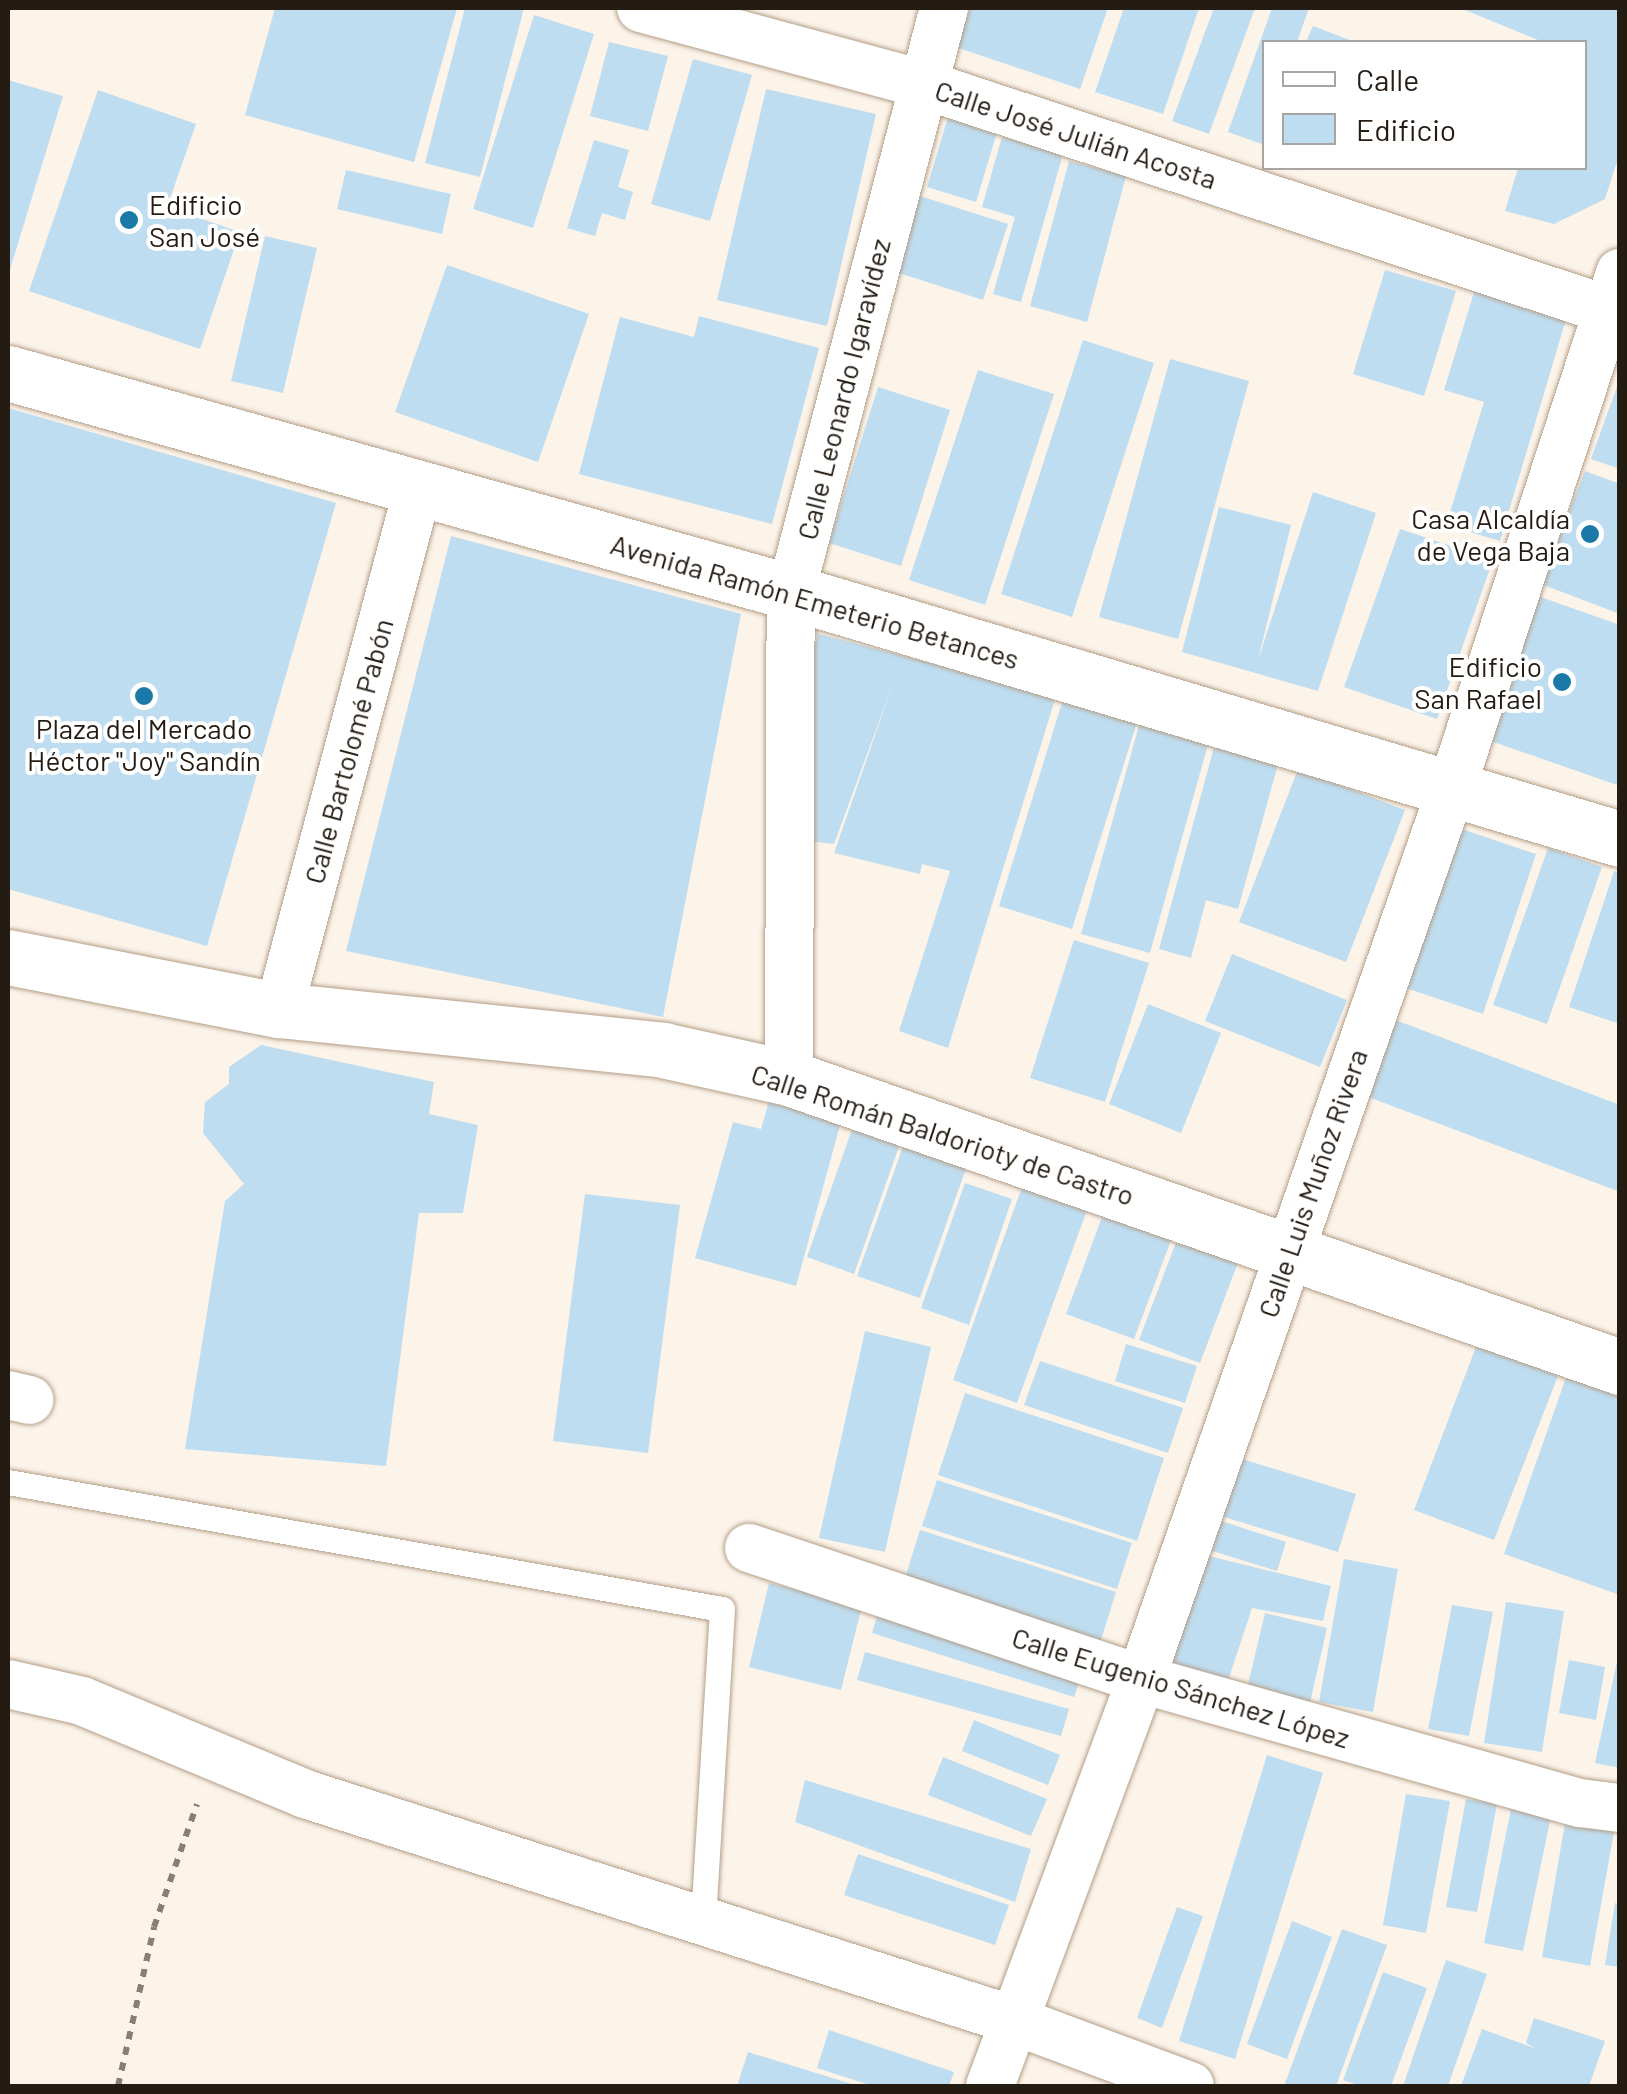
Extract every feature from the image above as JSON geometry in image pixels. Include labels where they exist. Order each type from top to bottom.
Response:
[{"type":"street","name":"Calle José Julián Acosta","points":[[641,8],[922,84],[1616,299]]},
{"type":"street","name":"Calle Leonardo Igaravídez","points":[[790,1078],[791,592],[944,8]]},
{"type":"street","name":"Calle Luis Muñoz Rivera","points":[[990,2086],[1010,2020],[1140,1679],[1452,787],[1616,299]]},
{"type":"street","name":"Avenida Ramón Emeterio Betances","points":[[8,373],[418,492],[791,592],[1620,840]]},
{"type":"street","name":"Calle Bartolomé Pabón","points":[[279,1010],[418,492]]},
{"type":"street","name":"Calle Román Baldorioty de Castro","points":[[8,957],[279,1010],[663,1050],[790,1078],[1620,1367]]},
{"type":"street","name":"Calle Eugenio Sánchez López","points":[[748,1548],[1140,1679],[1580,1803],[1620,1808]]},
{"type":"street","points":[[8,1684],[82,1701],[304,1794],[1010,2020],[1190,2086]]},
{"type":"lane","points":[[8,1482],[722,1609],[703,1923]]},
{"type":"path","points":[[118,2086],[154,1927],[214,1756]]},
{"type":"building","points":[[275,8],[457,8],[414,162],[245,115]]},
{"type":"building","points":[[465,8],[524,8],[480,177],[425,163]]},
{"type":"building","points":[[970,8],[1108,8],[1080,89],[956,47]]},
{"type":"building","points":[[1124,8],[1199,8],[1163,114],[1095,92]]},
{"type":"building","points":[[1214,8],[1255,8],[1209,134],[1172,121]]},
{"type":"building","points":[[1272,8],[1309,8],[1298,40],[1262,40],[1262,144],[1228,132]]},
{"type":"building","points":[[1460,8],[1620,8],[1620,152],[1605,199],[1554,224],[1505,211],[1517,170],[1587,170],[1587,40],[1538,40]]},
{"type":"building","points":[[534,15],[594,34],[533,228],[473,209]]},
{"type":"building","points":[[1313,26],[1350,40],[1307,40]]},
{"type":"building","points":[[609,42],[668,56],[648,131],[590,116]]},
{"type":"building","points":[[693,59],[752,75],[710,221],[651,204]]},
{"type":"building","points":[[8,80],[63,96],[8,276]]},
{"type":"building","points":[[766,89],[876,114],[827,326],[717,300]]},
{"type":"building","name":"Edificio San José","points":[[98,90],[196,124],[167,207],[240,232],[200,349],[29,291]]},
{"type":"building","points":[[949,114],[998,129],[976,202],[927,187]]},
{"type":"building","points":[[1002,137],[1063,154],[1021,302],[993,294],[1015,217],[982,207]]},
{"type":"building","points":[[594,140],[629,150],[618,187],[633,192],[625,220],[602,213],[595,236],[567,228]]},
{"type":"building","points":[[1069,161],[1126,176],[1087,322],[1030,306]]},
{"type":"building","points":[[346,170],[451,194],[442,234],[337,209]]},
{"type":"building","points":[[920,196],[1008,224],[983,300],[896,272]]},
{"type":"building","points":[[265,236],[317,248],[283,393],[231,381]]},
{"type":"building","points":[[447,265],[589,314],[538,462],[395,412]]},
{"type":"building","points":[[1385,270],[1456,291],[1424,396],[1353,374]]},
{"type":"building","points":[[1475,289],[1567,316],[1500,541],[1446,525],[1484,402],[1444,390]]},
{"type":"building","points":[[699,316],[819,348],[772,524],[579,474],[620,317],[694,337]]},
{"type":"building","points":[[1083,340],[1154,363],[1072,617],[1001,594]]},
{"type":"building","points":[[1170,359],[1249,381],[1178,639],[1099,617]]},
{"type":"building","points":[[978,370],[1054,394],[985,605],[909,580]]},
{"type":"building","points":[[1620,381],[1620,469],[1591,459]]},
{"type":"building","points":[[878,387],[950,410],[901,566],[829,543]]},
{"type":"building","name":"Plaza del Mercado Héctor \"Joy\" Sandín","points":[[8,408],[336,503],[207,946],[8,889]]},
{"type":"building","name":"Casa Alcaldía de Vega Baja","points":[[1585,471],[1620,484],[1620,614],[1541,584]]},
{"type":"building","points":[[1313,492],[1376,513],[1318,691],[1182,652],[1219,507],[1291,525],[1258,660]]},
{"type":"building","points":[[1400,529],[1493,560],[1437,719],[1344,687]]},
{"type":"building","points":[[451,536],[741,614],[663,1017],[346,951]]},
{"type":"building","name":"Edificio San Rafael","points":[[1535,595],[1620,625],[1620,786],[1485,739]]},
{"type":"building","points":[[819,634],[1056,696],[948,1048],[899,1031],[950,871],[922,864],[920,874],[834,853],[894,681],[834,844],[790,839],[794,694]]},
{"type":"building","points":[[1065,693],[1139,716],[1072,929],[999,906]]},
{"type":"building","points":[[1141,718],[1210,737],[1150,953],[1081,934]]},
{"type":"building","points":[[1216,740],[1280,757],[1238,909],[1206,900],[1191,958],[1159,949]]},
{"type":"building","points":[[1298,769],[1405,810],[1346,962],[1239,922]]},
{"type":"building","points":[[1456,827],[1536,854],[1483,1014],[1403,987]]},
{"type":"building","points":[[1548,848],[1602,867],[1547,1024],[1493,1005]]},
{"type":"building","points":[[1614,871],[1620,873],[1620,1024],[1569,1007]]},
{"type":"building","points":[[1074,940],[1149,963],[1105,1102],[1030,1078]]},
{"type":"building","points":[[1232,954],[1347,1000],[1320,1067],[1205,1021]]},
{"type":"building","points":[[1148,1004],[1221,1033],[1181,1133],[1109,1104]]},
{"type":"building","points":[[1393,1019],[1620,1105],[1620,1192],[1363,1095]]},
{"type":"building","points":[[261,1045],[434,1082],[429,1114],[478,1125],[463,1213],[419,1213],[386,1466],[185,1449],[225,1201],[244,1184],[203,1133],[205,1102],[229,1084],[229,1067]]},
{"type":"building","points":[[773,1087],[845,1107],[796,1286],[695,1258],[733,1122],[761,1129]]},
{"type":"building","points":[[855,1121],[902,1138],[854,1274],[807,1257]]},
{"type":"building","points":[[906,1138],[969,1160],[920,1298],[857,1276]]},
{"type":"building","points":[[1026,1176],[1091,1199],[1017,1403],[953,1380]]},
{"type":"building","points":[[965,1183],[1012,1199],[969,1325],[921,1308]]},
{"type":"building","points":[[585,1194],[680,1205],[648,1453],[553,1441]]},
{"type":"building","points":[[1105,1209],[1173,1235],[1134,1339],[1066,1314]]},
{"type":"building","points":[[1178,1237],[1239,1260],[1200,1363],[1139,1340]]},
{"type":"building","points":[[865,1331],[931,1347],[885,1552],[819,1538]]},
{"type":"building","points":[[1482,1331],[1563,1363],[1494,1540],[1414,1510]]},
{"type":"building","points":[[1126,1344],[1197,1366],[1185,1403],[1115,1381]]},
{"type":"building","points":[[1040,1361],[1183,1408],[1168,1453],[1024,1405]]},
{"type":"building","points":[[1569,1369],[1620,1387],[1620,1595],[1504,1554]]},
{"type":"building","points":[[965,1393],[1164,1458],[1137,1541],[938,1475]]},
{"type":"building","points":[[1239,1458],[1356,1494],[1338,1552],[1221,1516]]},
{"type":"building","points":[[937,1480],[1132,1543],[1117,1589],[922,1526]]},
{"type":"building","points":[[1215,1519],[1286,1542],[1277,1571],[1206,1549]]},
{"type":"building","points":[[920,1530],[1116,1592],[1101,1640],[905,1578]]},
{"type":"building","points":[[1197,1553],[1331,1586],[1323,1621],[1252,1608],[1225,1690],[1156,1673]]},
{"type":"building","points":[[1344,1559],[1398,1569],[1373,1712],[1319,1702]]},
{"type":"building","points":[[769,1583],[862,1606],[841,1690],[749,1667]]},
{"type":"building","points":[[1506,1602],[1564,1611],[1542,1752],[1484,1743]]},
{"type":"building","points":[[1452,1605],[1493,1612],[1469,1736],[1428,1729]]},
{"type":"building","points":[[880,1606],[1083,1671],[1074,1697],[872,1633]]},
{"type":"building","points":[[1265,1613],[1327,1628],[1309,1707],[1246,1693]]},
{"type":"building","points":[[1620,1648],[1620,1768],[1595,1763]]},
{"type":"building","points":[[865,1652],[1069,1709],[1061,1736],[857,1680]]},
{"type":"building","points":[[1569,1660],[1605,1667],[1596,1720],[1559,1713]]},
{"type":"building","points":[[974,1720],[1060,1755],[1048,1785],[962,1751]]},
{"type":"building","points":[[1267,1755],[1323,1773],[1235,2059],[1179,2041]]},
{"type":"building","points":[[943,1757],[1047,1799],[1031,1836],[928,1795]]},
{"type":"building","points":[[805,1780],[1031,1849],[1015,1902],[795,1822]]},
{"type":"building","points":[[1406,1794],[1450,1801],[1426,1933],[1383,1925]]},
{"type":"building","points":[[1466,1799],[1497,1804],[1477,1912],[1446,1907]]},
{"type":"building","points":[[1511,1809],[1551,1816],[1523,1951],[1484,1943]]},
{"type":"building","points":[[1565,1823],[1614,1832],[1590,1966],[1542,1957]]},
{"type":"building","points":[[858,1854],[1009,1905],[995,1945],[844,1895]]},
{"type":"building","points":[[1615,1903],[1620,1904],[1620,1967],[1605,1965]]},
{"type":"building","points":[[1177,1907],[1203,1916],[1162,2028],[1137,2018]]},
{"type":"building","points":[[1292,1921],[1332,1937],[1287,2059],[1247,2044]]},
{"type":"building","points":[[1342,1929],[1387,1945],[1336,2086],[1284,2086]]},
{"type":"building","points":[[1446,1960],[1487,1974],[1448,2086],[1403,2086]]},
{"type":"building","points":[[1383,1972],[1427,1988],[1391,2086],[1361,2086],[1343,2080]]},
{"type":"building","points":[[1534,2018],[1605,2041],[1589,2086],[1461,2086],[1482,2029],[1537,2049],[1526,2043]]},
{"type":"building","points":[[829,2030],[954,2072],[949,2086],[873,2086],[817,2068]]},
{"type":"building","points":[[748,2052],[858,2086],[737,2086]]},
{"type":"place","name":"Edificio San José","points":[[129,220]]},
{"type":"place","name":"Casa Alcaldía de Vega Baja","points":[[1590,534]]},
{"type":"place","name":"Edificio San Rafael","points":[[1562,682]]},
{"type":"place","name":"Plaza del Mercado Héctor \"Joy\" Sandín","points":[[144,696]]}]
